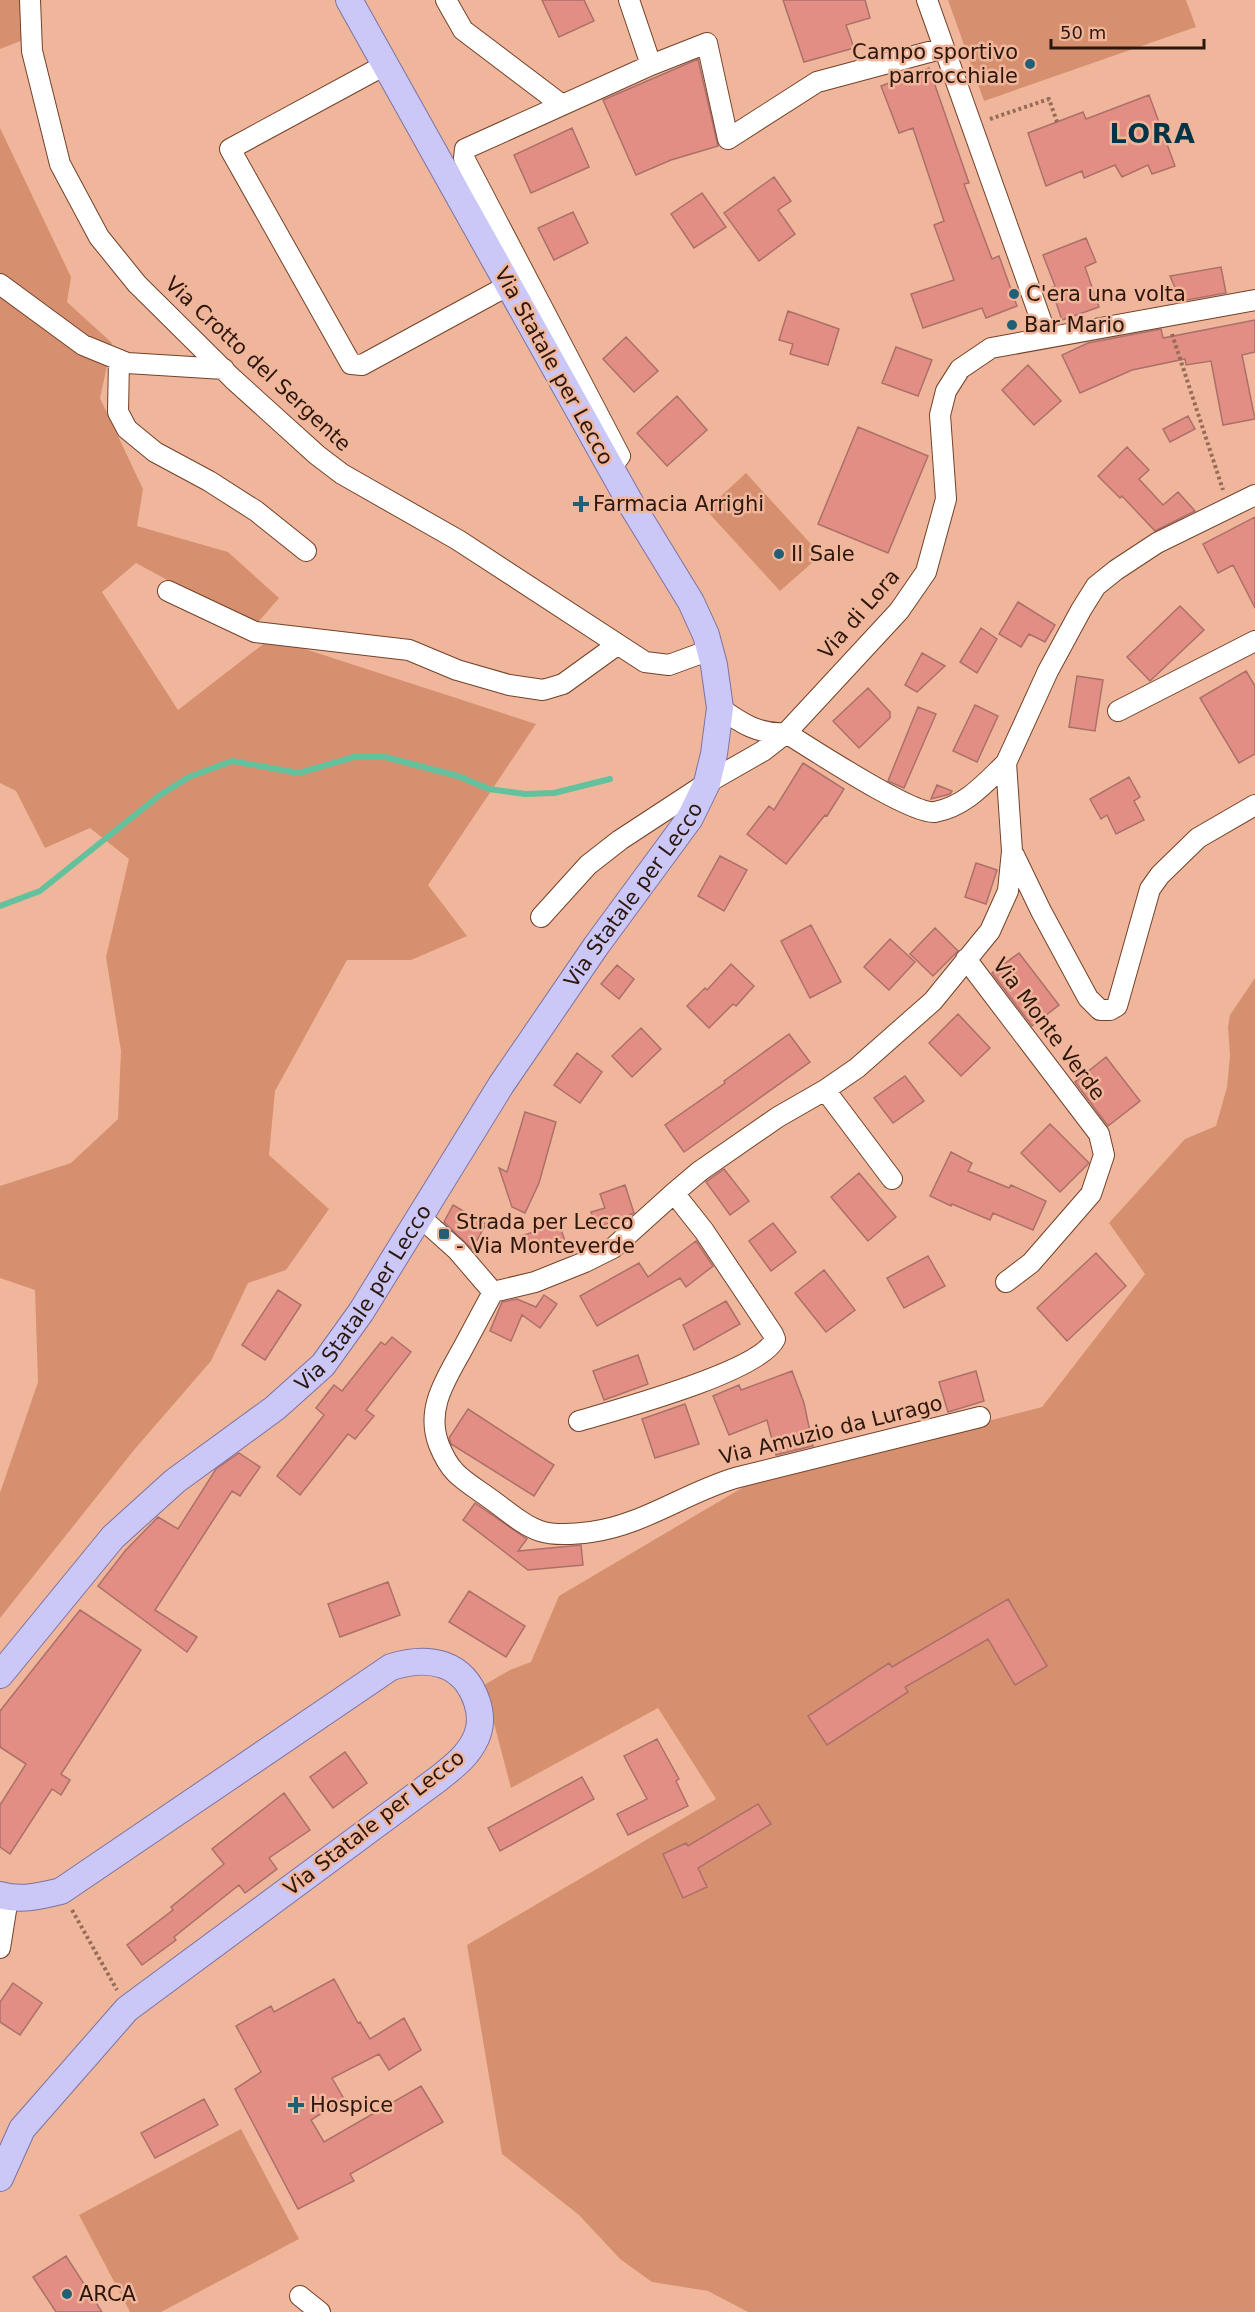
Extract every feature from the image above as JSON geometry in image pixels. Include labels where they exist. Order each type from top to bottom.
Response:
[{"type":"main road","name":"Via Statale per Lecco","points":[[0,1675],[113,1537],[175,1481],[275,1408],[323,1365],[361,1312],[528,1045],[596,946],[690,819],[706,783],[714,754],[720,708],[706,634],[691,602],[611,468],[349,0]]},
{"type":"main road","name":"Via Statale per Lecco","points":[[0,2178],[22,2129],[127,2009],[455,1765],[469,1751],[480,1724],[479,1707],[473,1689],[461,1674],[447,1666],[429,1661],[409,1661],[391,1667],[61,1891],[33,1898],[4,1896]]},
{"type":"street","name":"Via Crotto del Sergente","points":[[30,0],[32,51],[60,164],[77,199],[99,237],[137,284],[224,369],[316,455],[342,474],[458,540],[645,662],[669,664],[710,650]]},
{"type":"street","points":[[446,0],[463,30],[562,105]]},
{"type":"street","points":[[629,0],[651,65]]},
{"type":"street","points":[[927,0],[1047,337]]},
{"type":"street","points":[[611,468],[620,456],[463,155],[468,147],[651,65],[707,43],[728,139],[817,82],[945,48]]},
{"type":"street","points":[[385,65],[230,149],[351,364],[362,365],[509,285]]},
{"type":"street","points":[[0,284],[83,345],[119,360],[127,363],[224,369]]},
{"type":"street","name":"Via di Lora","points":[[541,917],[588,865],[620,840],[706,783],[763,751],[786,733],[899,611],[926,572],[946,499],[940,415],[946,391],[960,369],[991,348],[1255,300]]},
{"type":"street","points":[[119,360],[118,412],[127,429],[155,452],[209,481],[256,511],[306,551]]},
{"type":"street","points":[[720,708],[743,725],[770,734],[786,733],[891,797],[933,812],[969,799],[1006,763],[1048,671],[1096,586],[1157,543],[1255,495]]},
{"type":"street","points":[[168,591],[255,632],[409,650],[457,670],[509,685],[543,690],[563,684],[617,645]]},
{"type":"street","points":[[1118,711],[1255,641]]},
{"type":"street","points":[[966,959],[990,932],[1008,891],[1012,850],[1006,763]]},
{"type":"street","points":[[1012,850],[1041,911],[1088,998],[1100,1010],[1110,1010],[1117,1006],[1150,889],[1160,875],[1197,838],[1255,805]]},
{"type":"street","name":"Via Monte Verde","points":[[493,1292],[535,1282],[613,1248],[674,1192],[778,1117],[825,1090],[857,1068],[933,1001],[966,959],[1099,1134],[1104,1155],[1091,1194],[1031,1263],[1006,1282]]},
{"type":"street","points":[[825,1090],[892,1179]]},
{"type":"street","points":[[579,1421],[699,1384],[760,1355],[772,1344],[774,1334],[704,1231],[674,1192]]},
{"type":"street","points":[[419,1216],[457,1250],[493,1292]]},
{"type":"street","name":"Via Amuzio da Lurago","points":[[493,1292],[438,1394],[434,1418],[437,1439],[445,1459],[455,1472],[525,1525],[542,1533],[560,1535],[616,1527],[645,1518],[721,1482],[980,1417]]},
{"type":"street","points":[[0,1948],[4,1896]]},
{"type":"street","points":[[300,2296],[321,2312]]},
{"type":"path","points":[[972,124],[1049,99],[1057,122]]},
{"type":"path","points":[[1166,315],[1229,507]]},
{"type":"path","points":[[61,1891],[127,2009]]},
{"type":"shaded area","points":[[0,0],[22,0],[23,40],[0,49]]},
{"type":"shaded area","name":"Campo sportivo parrocchiale","points":[[948,0],[1186,0],[1196,27],[984,101]]},
{"type":"shaded area","points":[[0,128],[71,277],[67,302],[112,343],[100,398],[143,489],[137,526],[228,552],[279,598],[254,627],[136,563],[102,592],[178,710],[271,638],[536,724],[428,885],[467,936],[411,960],[347,960],[275,1091],[269,1155],[329,1209],[286,1270],[248,1283],[211,1361],[134,1450],[0,1618],[0,1493],[38,1382],[35,1290],[0,1278],[0,1186],[71,1163],[118,1119],[121,1051],[106,957],[129,859],[90,828],[45,848],[16,791],[0,783]]},
{"type":"shaded area","points":[[746,473],[821,555],[780,591],[706,510]]},
{"type":"shaded area","points":[[1255,978],[1255,2312],[748,2312],[708,2291],[652,2282],[620,2259],[579,2215],[502,2154],[467,1945],[716,1799],[658,1708],[511,1788],[484,1685],[510,1670],[531,1662],[559,1596],[752,1482],[1042,1407],[1145,1274],[1109,1223],[1185,1139],[1216,1126],[1227,1087],[1230,1015]]},
{"type":"shaded area","points":[[241,2129],[299,2239],[161,2312],[130,2312],[79,2215]]},
{"type":"building","points":[[542,0],[584,0],[594,21],[559,37]]},
{"type":"building","points":[[783,0],[865,0],[870,18],[846,25],[854,48],[804,62]]},
{"type":"building","points":[[698,59],[718,146],[671,160],[636,175],[603,100]]},
{"type":"building","points":[[929,68],[969,183],[964,184],[992,259],[999,256],[1017,306],[986,318],[982,308],[923,328],[911,294],[954,280],[934,225],[944,221],[913,128],[899,133],[881,86]]},
{"type":"building","points":[[1149,95],[1175,166],[1152,174],[1148,165],[1122,177],[1115,165],[1084,178],[1082,171],[1046,186],[1028,133],[1083,112],[1086,119]]},
{"type":"building","points":[[572,128],[589,167],[531,193],[514,155]]},
{"type":"building","points":[[774,177],[791,201],[778,210],[795,234],[759,261],[724,213]]},
{"type":"building","points":[[702,193],[726,227],[694,248],[671,214]]},
{"type":"building","points":[[573,212],[588,243],[554,260],[538,228]]},
{"type":"building","points":[[1086,238],[1096,262],[1085,267],[1099,307],[1062,320],[1051,288],[1055,286],[1043,255]]},
{"type":"building","points":[[1221,267],[1226,293],[1181,301],[1170,276]]},
{"type":"building","points":[[788,311],[839,329],[828,365],[790,354],[793,344],[779,340]]},
{"type":"building","points":[[1255,320],[1255,352],[1242,355],[1255,419],[1223,425],[1211,361],[1186,365],[1185,359],[1132,370],[1080,393],[1062,355],[1088,343],[1161,329],[1163,338]]},
{"type":"building","points":[[626,337],[658,371],[634,392],[603,359]]},
{"type":"building","points":[[896,347],[932,360],[918,396],[882,383]]},
{"type":"building","points":[[1028,365],[1061,401],[1034,425],[1002,390]]},
{"type":"building","points":[[677,396],[707,430],[667,466],[637,433]]},
{"type":"building","points":[[1188,416],[1195,429],[1170,442],[1163,429]]},
{"type":"building","points":[[858,427],[928,456],[888,553],[818,524]]},
{"type":"building","points":[[1127,447],[1149,470],[1139,479],[1163,505],[1178,492],[1195,511],[1155,531],[1122,496],[1120,498],[1098,476]]},
{"type":"building","points":[[1255,517],[1255,608],[1233,565],[1218,573],[1203,544]]},
{"type":"building","points":[[1018,602],[1055,625],[1045,642],[1029,634],[1021,647],[999,634]]},
{"type":"building","points":[[1180,606],[1204,630],[1150,681],[1127,657]]},
{"type":"building","points":[[981,628],[997,639],[977,673],[960,662]]},
{"type":"building","points":[[922,653],[945,666],[917,692],[905,685]]},
{"type":"building","points":[[1246,671],[1255,686],[1255,754],[1239,763],[1200,698]]},
{"type":"building","points":[[1077,676],[1103,680],[1095,731],[1069,727]]},
{"type":"building","points":[[868,688],[890,712],[890,718],[859,748],[833,721]]},
{"type":"building","points":[[975,705],[998,716],[977,762],[953,751]]},
{"type":"building","points":[[918,707],[936,714],[904,788],[888,781]]},
{"type":"building","points":[[803,763],[844,789],[827,816],[825,815],[786,864],[747,834],[769,806],[774,810]]},
{"type":"building","points":[[1129,777],[1140,797],[1134,801],[1144,820],[1116,834],[1107,815],[1101,819],[1090,799]]},
{"type":"building","points":[[937,785],[952,791],[950,794],[931,799]]},
{"type":"building","points":[[720,856],[747,870],[724,911],[698,896]]},
{"type":"building","points":[[976,863],[997,870],[986,904],[965,897]]},
{"type":"building","points":[[811,925],[841,982],[810,998],[781,941]]},
{"type":"building","points":[[935,928],[958,951],[933,976],[910,954]]},
{"type":"building","points":[[890,939],[915,962],[889,990],[864,967]]},
{"type":"building","points":[[1019,953],[1059,1005],[1032,1026],[992,973]]},
{"type":"building","points":[[731,964],[754,986],[736,1006],[733,1004],[709,1028],[687,1006],[705,988],[707,990]]},
{"type":"building","points":[[617,965],[634,979],[619,999],[601,984]]},
{"type":"building","points":[[958,1014],[990,1048],[961,1076],[929,1043]]},
{"type":"building","points":[[641,1028],[661,1049],[632,1077],[612,1056]]},
{"type":"building","points":[[789,1034],[810,1062],[684,1152],[665,1125]]},
{"type":"building","points":[[577,1053],[602,1072],[580,1103],[554,1085]]},
{"type":"building","points":[[1106,1057],[1140,1101],[1108,1126],[1075,1082]]},
{"type":"building","points":[[905,1076],[924,1101],[893,1123],[874,1098]]},
{"type":"building","points":[[525,1112],[556,1122],[539,1183],[525,1213],[512,1207],[499,1168],[507,1172]]},
{"type":"building","points":[[1050,1124],[1089,1163],[1060,1192],[1021,1153]]},
{"type":"building","points":[[951,1152],[972,1163],[968,1171],[1009,1188],[1011,1185],[1046,1201],[1033,1230],[993,1213],[990,1220],[930,1196]]},
{"type":"building","points":[[724,1169],[749,1201],[730,1215],[706,1182]]},
{"type":"building","points":[[859,1173],[896,1217],[868,1241],[831,1197]]},
{"type":"building","points":[[625,1185],[634,1213],[597,1228],[591,1212],[605,1208],[600,1194]]},
{"type":"building","points":[[453,1205],[486,1224],[472,1249],[444,1222]]},
{"type":"building","points":[[773,1223],[796,1252],[771,1271],[749,1241]]},
{"type":"building","points":[[559,1224],[565,1241],[527,1253],[521,1236]]},
{"type":"building","points":[[696,1241],[713,1266],[686,1287],[680,1278],[597,1326],[580,1296],[639,1263],[648,1277]]},
{"type":"building","points":[[1096,1253],[1126,1286],[1067,1341],[1037,1308]]},
{"type":"building","points":[[928,1256],[945,1286],[904,1308],[887,1278]]},
{"type":"building","points":[[824,1270],[855,1310],[826,1332],[795,1293]]},
{"type":"building","points":[[278,1290],[301,1305],[265,1360],[242,1345]]},
{"type":"building","points":[[544,1295],[557,1304],[540,1328],[522,1315],[511,1341],[490,1331],[502,1302],[517,1299],[536,1307]]},
{"type":"building","points":[[726,1301],[740,1324],[694,1350],[683,1325]]},
{"type":"building","points":[[392,1337],[411,1352],[366,1410],[374,1416],[355,1439],[348,1434],[300,1495],[277,1476],[324,1415],[316,1408],[334,1385],[342,1391],[381,1342],[385,1345]]},
{"type":"building","points":[[638,1355],[648,1384],[604,1400],[593,1371]]},
{"type":"building","points":[[792,1371],[804,1403],[813,1446],[776,1455],[767,1420],[729,1435],[713,1396],[739,1385],[741,1390]]},
{"type":"building","points":[[976,1371],[984,1401],[948,1412],[939,1382]]},
{"type":"building","points":[[685,1404],[699,1444],[655,1458],[642,1419]]},
{"type":"building","points":[[468,1409],[554,1465],[534,1496],[451,1444],[449,1438]]},
{"type":"building","points":[[239,1453],[260,1467],[240,1496],[232,1491],[155,1610],[197,1637],[187,1652],[98,1586],[125,1551],[158,1517],[178,1529],[216,1469]]},
{"type":"building","points":[[475,1503],[527,1539],[518,1551],[581,1545],[583,1565],[528,1570],[463,1520]]},
{"type":"building","points":[[388,1582],[400,1615],[340,1637],[328,1604]]},
{"type":"building","points":[[469,1591],[525,1626],[506,1657],[449,1622]]},
{"type":"building","points":[[1008,1599],[1047,1666],[1015,1685],[988,1639],[905,1687],[908,1692],[827,1745],[808,1716],[889,1663],[892,1667]]},
{"type":"building","points":[[80,1610],[141,1650],[61,1774],[70,1780],[61,1795],[52,1789],[10,1854],[0,1847],[0,1805],[26,1764],[0,1747],[0,1711]]},
{"type":"building","points":[[657,1739],[679,1779],[676,1781],[688,1806],[628,1835],[617,1814],[647,1799],[624,1756]]},
{"type":"building","points":[[345,1752],[367,1783],[333,1808],[310,1777]]},
{"type":"building","points":[[582,1777],[594,1799],[500,1851],[488,1828]]},
{"type":"building","points":[[284,1793],[310,1830],[269,1858],[277,1869],[245,1893],[239,1885],[174,1937],[176,1940],[142,1965],[127,1945],[173,1910],[171,1907],[224,1864],[212,1849]]},
{"type":"building","points":[[758,1804],[771,1824],[698,1868],[707,1887],[683,1898],[663,1854],[686,1843],[688,1846]]},
{"type":"building","name":"Hospice","points":[[334,1979],[358,2023],[360,2022],[370,2039],[404,2018],[421,2050],[389,2070],[379,2054],[332,2078],[344,2099],[311,2120],[324,2142],[421,2086],[443,2122],[350,2174],[354,2181],[298,2209],[235,2089],[261,2072],[236,2026],[271,2006],[274,2012]]},
{"type":"building","points":[[13,1983],[42,2003],[20,2035],[0,2022],[0,2002]]},
{"type":"building","points":[[204,2099],[218,2125],[155,2158],[141,2133]]},
{"type":"building","name":"ARCA","points":[[66,2256],[102,2312],[56,2312],[33,2277]]},
{"type":"waterway","points":[[0,906],[40,891],[160,795],[189,777],[232,761],[299,773],[354,757],[385,757],[458,776],[489,789],[525,794],[554,793],[610,779]]},
{"type":"place","name":"Campo sportivo parrocchiale","points":[[1030,64]]},
{"type":"place","name":"C'era una volta","points":[[1014,294]]},
{"type":"place","name":"Bar Mario","points":[[1012,325]]},
{"type":"place","name":"Farmacia Arrighi","points":[[581,504]]},
{"type":"place","name":"Il Sale","points":[[779,554]]},
{"type":"place","name":"Strada per Lecco - Via Monteverde","points":[[444,1234]]},
{"type":"place","name":"Hospice","points":[[296,2105]]},
{"type":"place","name":"ARCA","points":[[67,2294]]},
{"type":"district","name":"LORA","points":[[1153,133]]}]
